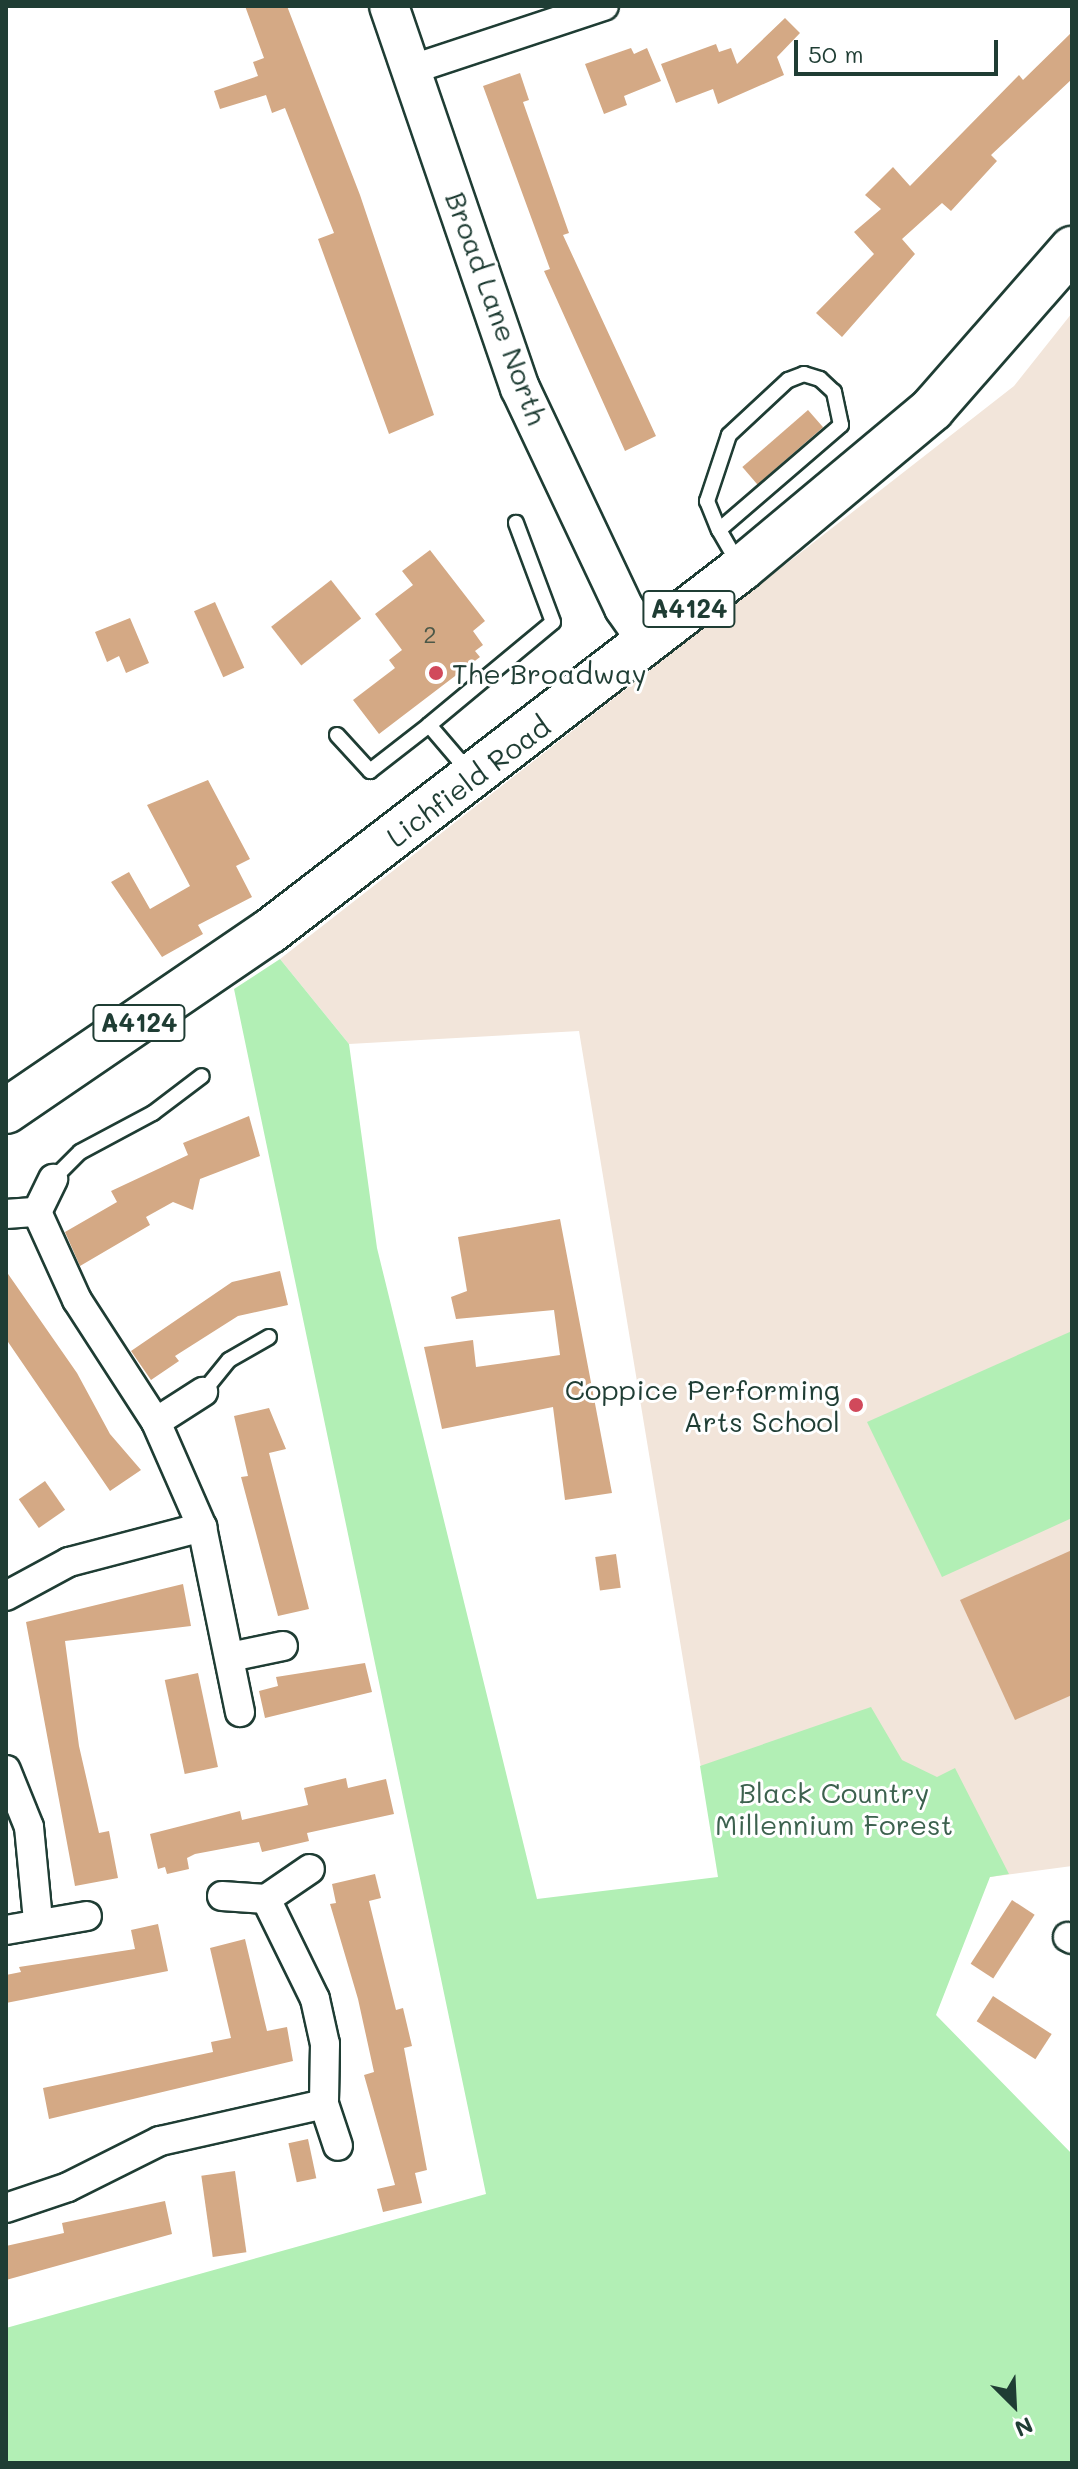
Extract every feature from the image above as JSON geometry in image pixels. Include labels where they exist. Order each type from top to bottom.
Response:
[{"type":"main road","name":"Lichfield Road","points":[[6,1111],[232,958],[742,568],[932,409],[1072,249]]},
{"type":"street","name":"Broad Lane North","points":[[389,6],[520,388],[624,608],[648,642]]},
{"type":"street","points":[[413,69],[604,6]]},
{"type":"street","points":[[37,1212],[53,1179]]},
{"type":"street","points":[[6,1214],[37,1212]]},
{"type":"street","points":[[37,1212],[77,1300],[156,1422],[202,1527],[240,1712]]},
{"type":"street","points":[[156,1422],[203,1392]]},
{"type":"street","points":[[6,1596],[69,1562],[202,1527]]},
{"type":"street","points":[[230,1657],[283,1646]]},
{"type":"street","points":[[6,1770],[29,1827],[38,1921]]},
{"type":"street","points":[[222,1896],[266,1899],[310,1869]]},
{"type":"street","points":[[266,1899],[315,1999],[325,2044],[324,2104],[338,2146]]},
{"type":"street","points":[[6,1930],[38,1921],[87,1916]]},
{"type":"street","points":[[6,2208],[54,2193],[160,2141],[324,2104]]},
{"type":"lane","points":[[719,530],[841,425],[834,392],[820,379],[804,374],[788,380],[729,435],[707,501],[719,530],[742,568]]},
{"type":"lane","points":[[337,735],[370,771],[553,622],[516,523]]},
{"type":"lane","points":[[429,725],[473,776]]},
{"type":"lane","points":[[53,1179],[80,1152],[153,1113],[202,1076]]},
{"type":"lane","points":[[203,1392],[229,1360],[269,1337]]},
{"type":"shaded area","name":"Coppice Performing Arts School","points":[[1072,313],[1072,1866],[990,1877],[719,1877],[579,1031],[349,1044],[280,959],[1014,386]]},
{"type":"green space","name":"Black Country Millennium Forest","points":[[280,959],[349,1044],[377,1248],[537,1899],[718,1877],[700,1766],[871,1707],[902,1760],[937,1777],[955,1768],[1009,1874],[990,1877],[936,2015],[1072,2154],[1072,2463],[6,2463],[6,2328],[486,2194],[234,989]]},
{"type":"green space","points":[[1072,1331],[1072,1518],[942,1577],[867,1422]]},
{"type":"building","points":[[245,6],[287,6],[360,195],[434,415],[389,434],[318,239],[334,233],[285,108],[272,113],[266,95],[220,109],[214,91],[258,76],[253,62],[264,58]]},
{"type":"building","points":[[785,18],[800,33],[777,57],[784,75],[718,104],[713,89],[676,103],[661,64],[716,44],[719,52],[731,48],[737,64]]},
{"type":"building","points":[[1072,32],[1072,79],[991,155],[997,161],[951,211],[942,203],[902,239],[915,254],[842,337],[816,313],[874,254],[854,232],[881,209],[865,195],[893,167],[910,186],[1019,75],[1023,80]]},
{"type":"building","points":[[631,48],[634,54],[647,48],[661,81],[624,96],[627,105],[604,114],[585,64]]},
{"type":"building","points":[[520,73],[529,100],[523,102],[569,233],[563,235],[656,436],[625,451],[544,271],[550,269],[483,86]]},
{"type":"building","points":[[808,410],[823,427],[757,484],[742,467]]},
{"type":"building","points":[[430,550],[485,621],[473,631],[483,645],[475,651],[480,657],[379,734],[353,700],[395,668],[389,660],[402,650],[375,614],[413,585],[402,571]]},
{"type":"building","points":[[331,580],[361,619],[301,665],[271,627]]},
{"type":"building","points":[[215,602],[244,668],[223,677],[194,611]]},
{"type":"building","points":[[130,618],[149,663],[126,673],[119,656],[107,662],[95,632]]},
{"type":"building","points":[[208,780],[250,859],[236,866],[252,897],[198,925],[203,934],[162,957],[111,882],[129,872],[150,909],[190,886],[147,805]]},
{"type":"building","points":[[249,1116],[260,1156],[200,1179],[193,1210],[173,1202],[146,1217],[150,1225],[80,1266],[65,1232],[117,1202],[111,1191],[188,1155],[183,1143]]},
{"type":"building","points":[[560,1219],[612,1493],[565,1500],[553,1407],[442,1429],[424,1347],[473,1340],[476,1367],[560,1355],[554,1310],[456,1319],[451,1297],[467,1291],[458,1237]]},
{"type":"building","points":[[6,1271],[77,1373],[110,1434],[141,1470],[110,1491],[6,1339]]},
{"type":"building","points":[[280,1271],[288,1305],[238,1316],[175,1356],[179,1361],[151,1380],[131,1351],[232,1282]]},
{"type":"building","points":[[269,1408],[286,1449],[269,1453],[309,1609],[278,1616],[241,1477],[248,1476],[234,1416]]},
{"type":"building","points":[[45,1481],[65,1510],[39,1528],[19,1499]]},
{"type":"building","points":[[1072,1550],[1072,1695],[1015,1720],[960,1600]]},
{"type":"building","points":[[616,1554],[621,1588],[600,1591],[595,1557]]},
{"type":"building","points":[[183,1584],[191,1626],[65,1641],[79,1746],[99,1833],[109,1831],[118,1878],[75,1886],[26,1622]]},
{"type":"building","points":[[365,1663],[372,1692],[265,1718],[259,1691],[278,1686],[276,1677]]},
{"type":"building","points":[[198,1673],[218,1767],[185,1774],[165,1680]]},
{"type":"building","points":[[346,1778],[348,1788],[386,1779],[394,1814],[307,1833],[309,1841],[262,1852],[259,1842],[195,1854],[187,1858],[189,1869],[167,1874],[165,1867],[158,1869],[150,1834],[240,1811],[242,1820],[308,1805],[304,1788]]},
{"type":"building","points":[[375,1874],[381,1898],[369,1901],[396,2010],[403,2008],[412,2046],[404,2048],[427,2170],[415,2173],[422,2203],[383,2212],[377,2189],[395,2185],[364,2075],[374,2072],[358,1999],[330,1904],[336,1903],[332,1884]]},
{"type":"building","points":[[1012,1900],[1035,1915],[993,1978],[971,1964]]},
{"type":"building","points":[[158,1924],[168,1971],[6,2003],[6,1975],[21,1972],[19,1967],[135,1949],[131,1930]]},
{"type":"building","points":[[245,1939],[267,2031],[287,2027],[293,2061],[49,2119],[43,2088],[213,2052],[211,2042],[231,2038],[210,1948]]},
{"type":"building","points":[[993,1996],[1052,2034],[1035,2059],[977,2021]]},
{"type":"building","points":[[308,2139],[316,2178],[297,2182],[288,2143]]},
{"type":"building","points":[[235,2171],[246,2252],[213,2257],[201,2176]]},
{"type":"building","points":[[165,2201],[172,2234],[6,2280],[6,2246],[64,2233],[62,2223]]},
{"type":"place","name":"The Broadway","points":[[436,673]]},
{"type":"place","name":"Coppice Performing Arts School","points":[[856,1405]]}]
